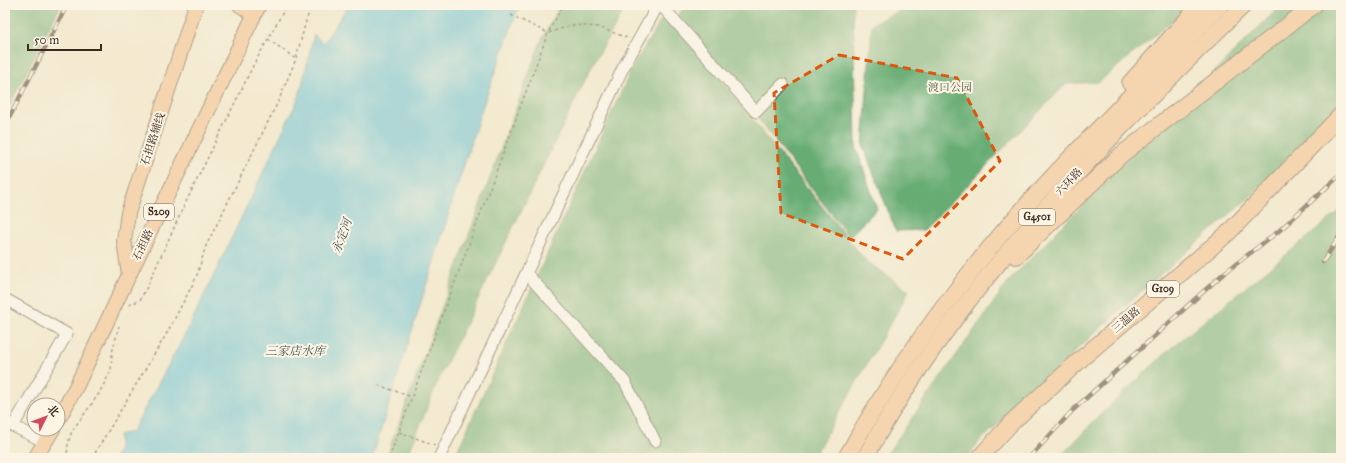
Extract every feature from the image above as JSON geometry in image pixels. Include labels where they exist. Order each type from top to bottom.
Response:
[{"type":"highway","points":[[1053,176],[1145,66],[1200,5]]},
{"type":"highway","name":"六环路","points":[[846,458],[885,392],[937,315],[976,264],[1053,176],[1220,5]]},
{"type":"highway","name":"六环路","points":[[865,458],[884,423],[916,372],[956,316],[991,271],[1063,188],[1244,5]]},
{"type":"highway","points":[[956,316],[1052,220],[1122,154],[1314,5]]},
{"type":"highway","name":"三温路","points":[[980,458],[1019,416],[1081,359],[1228,234],[1341,115]]},
{"type":"main road","name":"石担路辅线","points":[[129,275],[124,242],[128,213],[196,5]]},
{"type":"main road","points":[[240,5],[257,9]]},
{"type":"main road","name":"石担路","points":[[66,405],[257,9]]},
{"type":"main road","points":[[35,458],[48,437]]},
{"type":"street","points":[[442,453],[623,68],[658,5]]},
{"type":"street","points":[[661,5],[756,112],[783,84]]},
{"type":"street","points":[[527,274],[625,382],[655,441]]},
{"type":"street","points":[[7,300],[67,334],[9,424],[45,442]]},
{"type":"path","points":[[116,301],[127,306],[140,300],[240,91],[287,5]]},
{"type":"path","points":[[92,458],[107,431],[141,379],[196,278],[206,246],[278,102],[296,59],[306,21],[312,5]]},
{"type":"path","points":[[389,458],[548,33],[563,5]]},
{"type":"path","points":[[511,15],[548,33],[573,25],[598,28],[637,43]]},
{"type":"path","points":[[268,40],[296,59]]},
{"type":"path","points":[[65,458],[67,456],[68,442],[72,431],[98,395],[111,371],[112,353],[120,320]]},
{"type":"path","points":[[378,385],[412,397]]},
{"type":"path","points":[[399,432],[442,453]]},
{"type":"path","points":[[67,456],[79,458]]},
{"type":"highlighted area","points":[[839,55],[957,78],[1000,161],[903,259],[781,213],[774,93]]},
{"type":"green space","points":[[5,5],[61,5],[5,114]]},
{"type":"green space","points":[[560,5],[627,5],[591,68],[437,383],[407,458],[386,458],[541,41]]},
{"type":"green space","points":[[686,5],[853,5],[856,147],[877,209],[849,237],[678,15]]},
{"type":"green space","name":"渡口公园","points":[[902,5],[1191,5],[1099,82],[1066,84],[924,230],[896,231],[863,146],[872,24],[901,10]]},
{"type":"green space","points":[[1281,5],[1341,5],[1341,101],[1252,195],[1112,317],[978,443],[967,458],[884,458],[1008,282],[1128,158]]},
{"type":"green space","points":[[666,12],[865,260],[909,291],[813,458],[454,458],[633,66]]},
{"type":"green space","points":[[1341,210],[1341,458],[1059,458],[1099,416],[1170,349]]},
{"type":"water","name":"三家店水库","points":[[349,5],[521,5],[516,14],[480,114],[372,458],[114,458],[119,449],[119,435],[132,432],[187,331],[299,97],[314,34],[323,44]]},
{"type":"railway","points":[[5,126],[67,5]]},
{"type":"railway","points":[[1029,458],[1073,410],[1223,274],[1280,230],[1341,174]]},
{"type":"railway","points":[[1323,262],[1341,234]]},
{"type":"water label","name":"永定河","points":[[342,236]]}]
